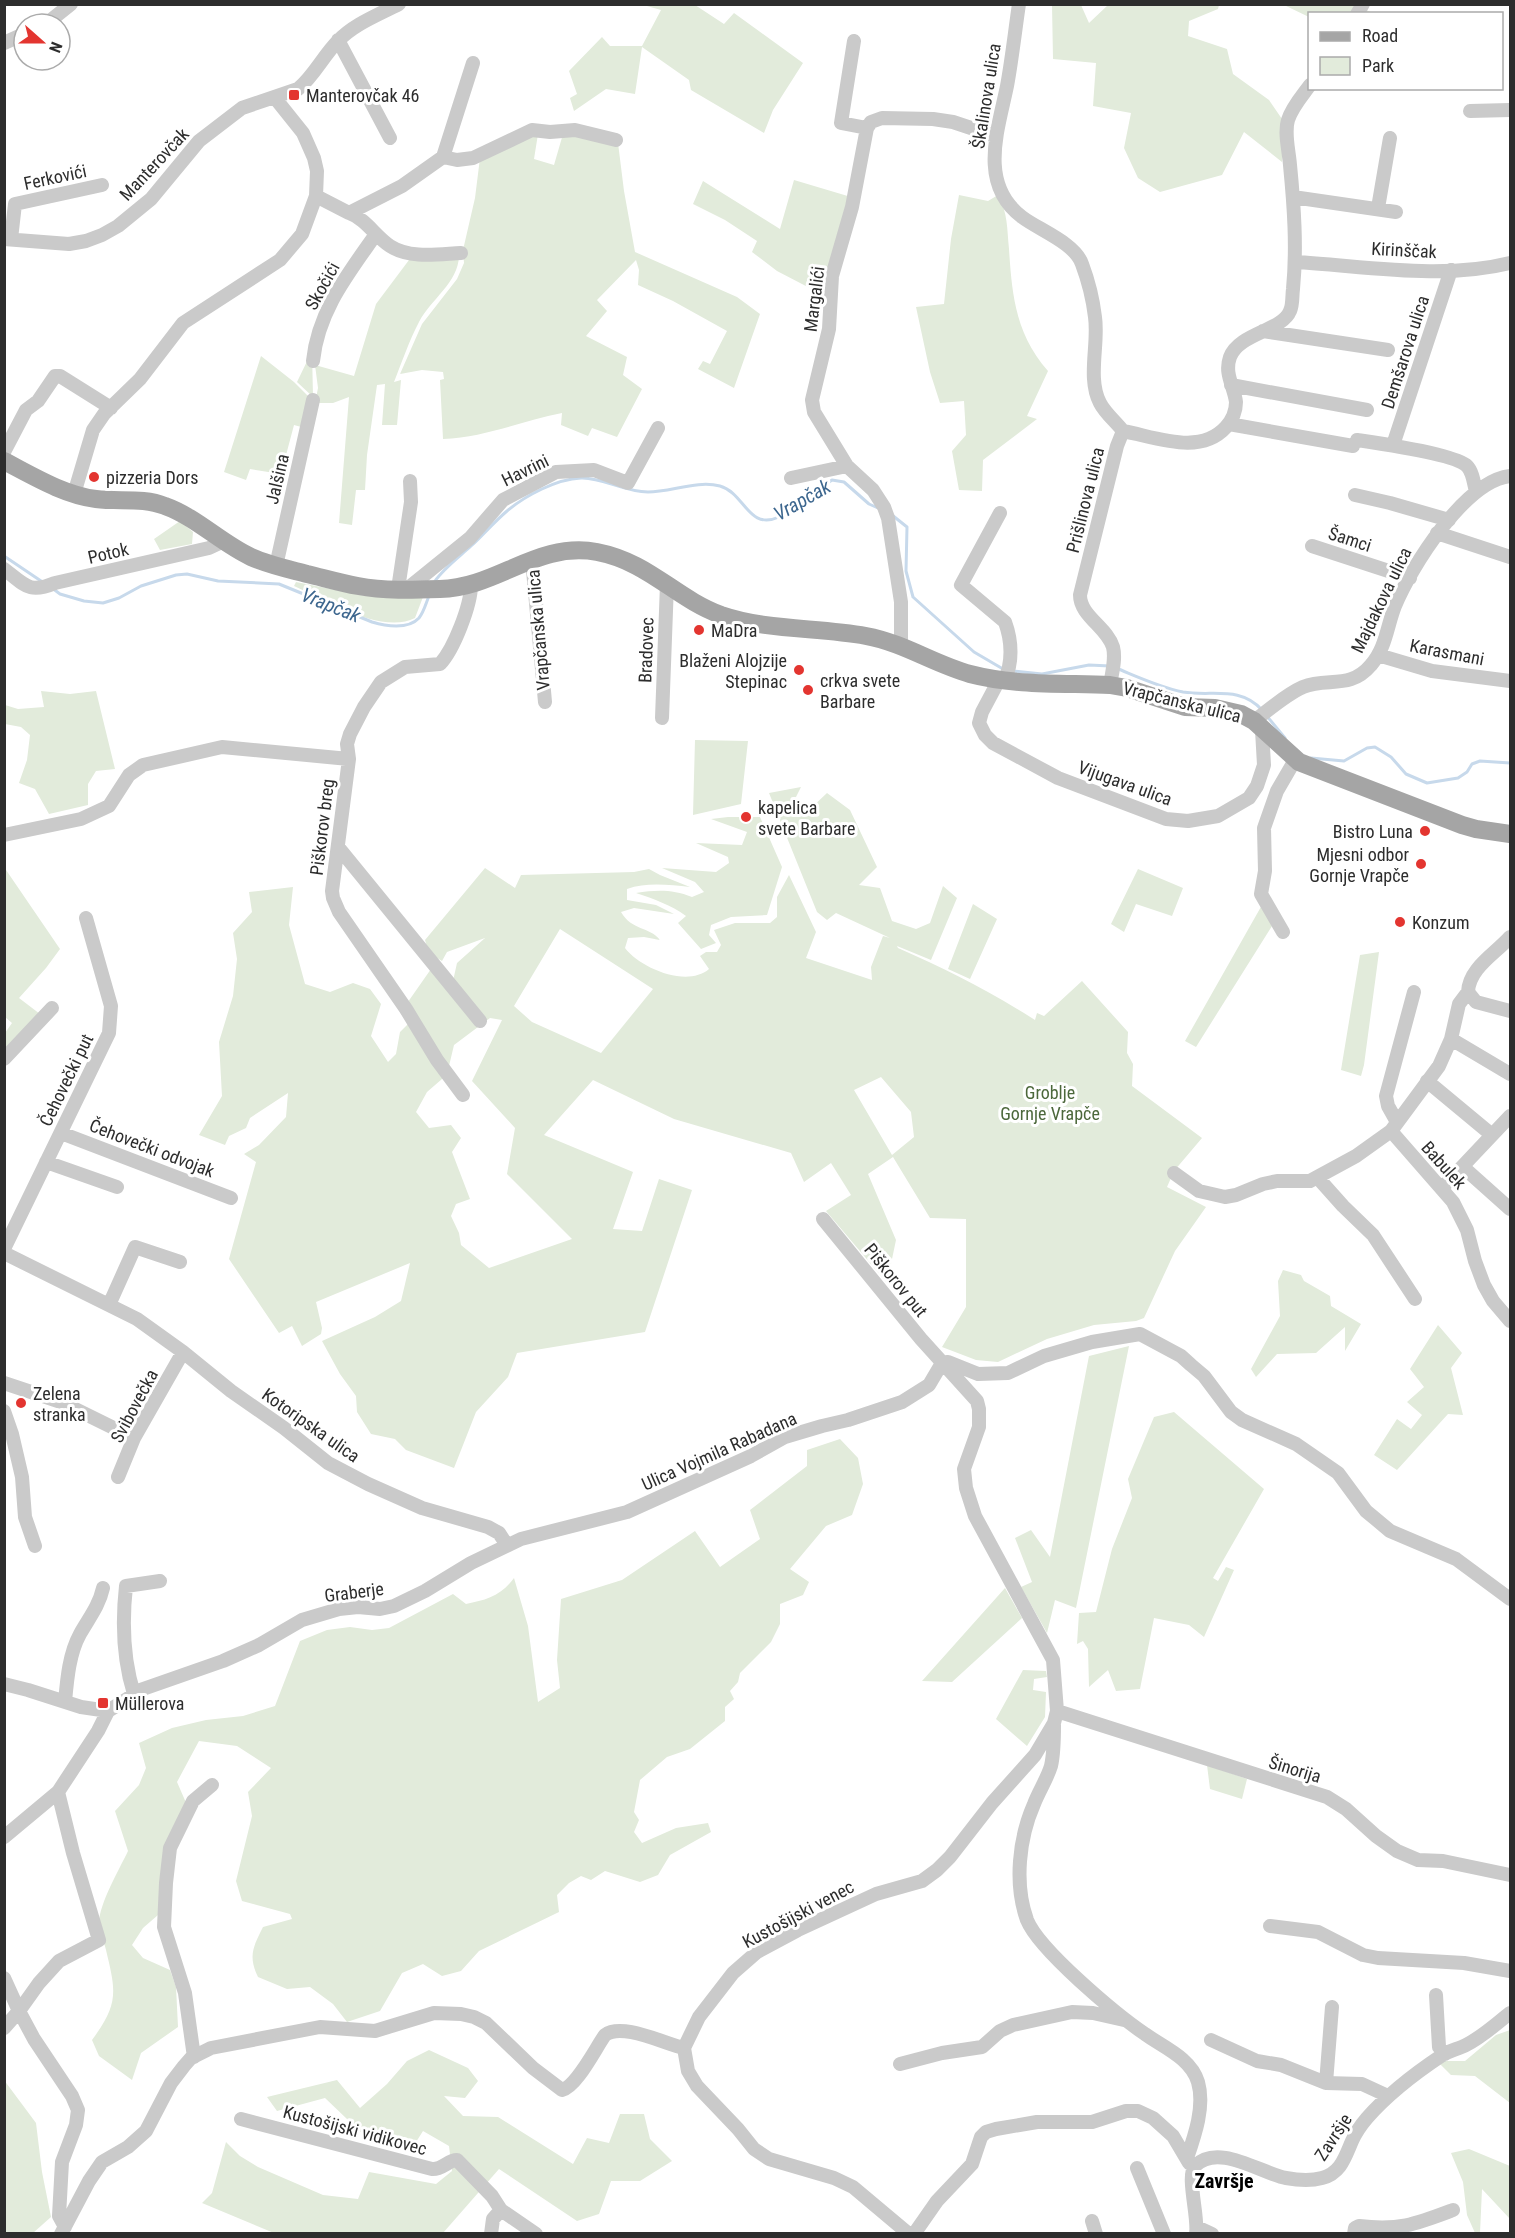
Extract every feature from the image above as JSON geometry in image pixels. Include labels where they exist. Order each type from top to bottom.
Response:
[{"type":"main road","name":"Vrapčanska ulica","points":[[4,461],[74,494],[96,499],[157,503],[177,511],[249,556],[276,566],[360,587],[416,589],[471,585],[546,554],[568,550],[598,552],[633,563],[700,605],[729,617],[787,629],[866,636],[901,645],[966,673],[1112,674],[1127,688],[1185,706],[1215,708],[1260,720],[1295,760],[1462,825],[1510,834]]},
{"type":"street","name":"Manterovčak","points":[[8,239],[69,244],[86,241],[118,226],[155,194],[199,141],[242,108],[289,93],[305,83],[338,40],[351,30],[399,4]]},
{"type":"street","name":"Škalinova ulica","points":[[1019,4],[1007,85],[995,136],[995,173],[1004,196],[1021,216],[1072,249],[1082,263],[1095,316],[1096,390],[1100,404],[1123,431]]},
{"type":"street","points":[[338,40],[390,138]]},
{"type":"street","points":[[854,41],[841,123],[867,128],[871,122],[882,118],[933,119],[953,122],[995,136]]},
{"type":"street","points":[[349,213],[402,186],[443,157],[473,63]]},
{"type":"street","points":[[1308,88],[1291,112],[1287,128],[1293,197],[1295,262],[1289,313],[1284,319],[1240,344],[1233,351],[1228,369],[1230,385],[1236,401],[1235,411],[1229,424],[1426,452],[1464,463],[1471,472],[1476,492]]},
{"type":"street","points":[[74,494],[93,430],[111,408],[141,379],[183,323],[237,289],[286,253],[302,234],[316,196],[317,171],[309,143],[275,98]]},
{"type":"street","points":[[1470,111],[1510,110]]},
{"type":"street","name":"Margalići","points":[[867,128],[852,207],[832,276],[829,329],[812,400],[814,412],[847,466],[873,490],[886,512],[901,602],[901,645]]},
{"type":"street","points":[[443,157],[457,160],[473,158],[532,130],[550,132],[575,130],[616,140]]},
{"type":"street","points":[[1378,208],[1390,138]]},
{"type":"street","name":"Ferkovići","points":[[8,239],[15,204],[102,185]]},
{"type":"street","points":[[316,196],[359,216],[392,247],[419,254],[461,253]]},
{"type":"street","points":[[1293,197],[1396,212]]},
{"type":"street","name":"Skočići","points":[[313,361],[315,343],[329,302],[376,234]]},
{"type":"street","name":"Kirinščak","points":[[1295,262],[1451,270],[1481,270],[1510,263]]},
{"type":"street","name":"Demšarova ulica","points":[[1393,446],[1451,270]]},
{"type":"street","points":[[1263,331],[1388,350]]},
{"type":"street","points":[[4,452],[26,410],[38,401],[55,376],[60,376],[111,408]]},
{"type":"street","points":[[1230,385],[1366,410]]},
{"type":"street","name":"Jalšina","points":[[276,566],[313,400]]},
{"type":"street","name":"Prišlinova ulica","points":[[1112,674],[1114,655],[1110,640],[1081,605],[1080,596],[1117,446],[1123,431],[1194,443],[1215,437],[1229,424]]},
{"type":"street","name":"Havrini","points":[[416,589],[470,538],[503,500],[556,472],[594,470],[628,483],[658,428]]},
{"type":"street","points":[[791,478],[847,466]]},
{"type":"street","name":"Majdakova ulica","points":[[1260,720],[1283,698],[1304,687],[1353,679],[1362,674],[1378,655],[1394,609],[1437,533],[1476,492],[1493,482],[1510,476]]},
{"type":"street","points":[[410,481],[416,589]]},
{"type":"street","points":[[1355,495],[1449,520]]},
{"type":"street","points":[[1000,513],[961,585],[1005,622],[1006,674]]},
{"type":"street","points":[[1437,533],[1510,557]]},
{"type":"street","name":"Potok","points":[[4,569],[27,587],[46,587],[209,548],[224,541]]},
{"type":"street","name":"Šamci","points":[[1312,546],[1410,578]]},
{"type":"street","name":"Vrapčanska ulica","points":[[532,559],[545,702]]},
{"type":"street","name":"Bradovec","points":[[662,718],[667,584]]},
{"type":"street","name":"Piškorov breg","points":[[463,1095],[436,1060],[406,1008],[339,912],[332,891],[349,759],[347,744],[350,734],[364,707],[381,682],[405,667],[440,664],[445,658],[462,622],[471,593],[471,585]]},
{"type":"street","name":"Karasmani","points":[[1378,655],[1432,671],[1510,681]]},
{"type":"street","name":"Vijugava ulica","points":[[1006,674],[982,711],[979,723],[985,735],[993,743],[1058,778],[1166,819],[1188,821],[1218,816],[1249,798],[1257,786],[1264,765],[1260,720]]},
{"type":"street","points":[[4,835],[81,819],[110,806],[129,775],[143,765],[214,748],[349,759]]},
{"type":"street","points":[[1283,932],[1261,894],[1265,871],[1264,828],[1277,791],[1295,760]]},
{"type":"street","points":[[338,847],[480,1022]]},
{"type":"street","name":"Čehovečki put","points":[[4,1251],[109,1033],[111,1006],[86,918]]},
{"type":"street","points":[[1174,1173],[1199,1191],[1225,1197],[1276,1181],[1310,1181],[1356,1156],[1394,1127],[1439,1066],[1451,1039],[1460,1004],[1468,992],[1468,983],[1473,974],[1510,937]]},
{"type":"street","points":[[1394,1127],[1386,1096],[1414,992]]},
{"type":"street","points":[[1468,992],[1476,1002],[1510,1011]]},
{"type":"street","points":[[4,1059],[52,1008]]},
{"type":"street","points":[[1451,1039],[1510,1074]]},
{"type":"street","points":[[1427,1081],[1492,1135]]},
{"type":"street","points":[[1442,1188],[1492,1135],[1509,1121]]},
{"type":"street","name":"Babulek","points":[[1394,1127],[1453,1202],[1462,1219],[1484,1285],[1493,1301],[1510,1322]]},
{"type":"street","name":"Čehovečki odvojak","points":[[61,1133],[231,1198]]},
{"type":"street","points":[[46,1162],[117,1187]]},
{"type":"street","points":[[1463,1167],[1510,1209]]},
{"type":"street","points":[[1318,1178],[1342,1206],[1373,1235],[1415,1299]]},
{"type":"street","name":"Piškorov put","points":[[823,1219],[942,1363]]},
{"type":"street","points":[[109,1305],[135,1246],[180,1262]]},
{"type":"street","name":"Kotoripska ulica","points":[[4,1251],[137,1319],[328,1463],[422,1508],[488,1527],[499,1533],[507,1545]]},
{"type":"street","points":[[942,1363],[948,1362],[978,1374],[1008,1373],[1044,1356],[1092,1342],[1140,1334],[1181,1356],[1198,1371],[1230,1412],[1242,1420],[1296,1444],[1338,1473],[1366,1510],[1390,1531],[1456,1559],[1510,1599]]},
{"type":"street","name":"Svibovečka","points":[[118,1477],[134,1438],[183,1352]]},
{"type":"street","points":[[942,1363],[974,1397],[980,1409],[979,1427],[964,1469],[966,1488],[975,1516],[1053,1660],[1055,1717],[1053,1757],[1033,1804],[1022,1845],[1020,1867],[1023,1906],[1027,1920],[1040,1941],[1085,1985],[1129,2022],[1170,2049],[1195,2074],[1198,2083],[1199,2114],[1190,2164],[1196,2230],[1212,2234]]},
{"type":"street","name":"Ulica Vojmila Rabadana","points":[[507,1545],[535,1535],[627,1512],[751,1456],[785,1437],[902,1402],[929,1385],[942,1363]]},
{"type":"street","points":[[4,1383],[61,1402],[134,1438]]},
{"type":"street","points":[[4,1411],[22,1478],[25,1517],[35,1546]]},
{"type":"street","name":"Graberje","points":[[108,1711],[134,1694],[223,1661],[314,1616],[339,1609],[358,1607],[380,1610],[394,1606],[507,1545]]},
{"type":"street","points":[[134,1694],[126,1666],[124,1636],[126,1586],[160,1581]]},
{"type":"street","points":[[65,1702],[72,1652],[79,1635],[98,1605],[103,1588]]},
{"type":"street","points":[[4,1684],[65,1702],[108,1711],[98,1731],[58,1792],[4,1837]]},
{"type":"street","name":"Šinorija","points":[[1055,1717],[1327,1797],[1346,1809],[1397,1851],[1418,1860],[1443,1861],[1510,1875]]},
{"type":"street","name":"Kustošijski venec","points":[[684,2048],[699,2017],[733,1973],[758,1952],[798,1930],[876,1894],[922,1881],[937,1870],[1035,1755],[1055,1717]]},
{"type":"street","points":[[194,2057],[185,1993],[164,1927],[166,1882],[170,1848],[193,1801],[212,1785]]},
{"type":"street","points":[[4,2028],[59,1961],[99,1941],[58,1792]]},
{"type":"street","points":[[1270,1926],[1318,1932],[1363,1955],[1378,1958],[1464,1963],[1510,1971]]},
{"type":"street","points":[[4,1978],[34,2039],[72,2096],[78,2110],[76,2125],[62,2162],[59,2216],[63,2230]]},
{"type":"street","points":[[1436,1995],[1439,2047],[1445,2054]]},
{"type":"street","points":[[1326,2083],[1332,2007]]},
{"type":"street","points":[[63,2230],[102,2162],[128,2147],[146,2132],[171,2083],[194,2057],[211,2048],[297,2031],[329,2027],[375,2031],[443,2012],[474,2017],[486,2023],[533,2068],[562,2090],[575,2082],[605,2035],[610,2031],[631,2032],[684,2048],[688,2070],[697,2086],[754,2149],[769,2159],[834,2178],[853,2187],[909,2234]]},
{"type":"street","points":[[900,2064],[932,2055],[982,2047],[1000,2031],[1013,2025],[1072,2012],[1106,2016],[1129,2022]]},
{"type":"street","name":"Završje","points":[[1190,2164],[1224,2158],[1236,2160],[1285,2178],[1309,2180],[1323,2178],[1340,2167],[1358,2130],[1388,2096],[1445,2054],[1476,2039],[1510,2013]]},
{"type":"street","points":[[1211,2040],[1257,2061],[1281,2065],[1326,2083],[1362,2084],[1388,2096]]},
{"type":"street","points":[[914,2234],[937,2201],[972,2164],[981,2136],[996,2129],[1037,2122],[1092,2122],[1126,2111],[1138,2111],[1154,2118],[1173,2136],[1190,2164]]},
{"type":"street","name":"Kustošijski vidikovec","points":[[241,2118],[432,2169],[441,2168],[457,2160],[492,2196],[501,2210],[536,2234]]},
{"type":"street","points":[[1137,2168],[1164,2234]]},
{"type":"street","points":[[491,2234],[493,2219],[501,2210]]},
{"type":"street","points":[[1354,2234],[1355,2228],[1359,2226],[1393,2229],[1410,2226],[1453,2210]]},
{"type":"green space","points":[[640,4],[695,5],[724,24],[734,13],[803,63],[773,110],[764,133],[691,90],[689,80],[642,47],[635,94],[606,89],[574,111],[570,98],[577,94],[569,71],[602,37],[610,46],[642,46],[661,10]]},
{"type":"green space","points":[[1052,5],[1081,5],[1089,23],[1108,5],[1219,5],[1218,9],[1189,21],[1188,36],[1227,49],[1233,74],[1269,100],[1282,119],[1282,162],[1244,132],[1222,175],[1160,192],[1138,178],[1124,148],[1131,113],[1093,106],[1096,63],[1053,59]]},
{"type":"green space","points":[[1284,5],[1355,5],[1371,12],[1308,12],[1308,17]]},
{"type":"green space","points":[[538,134],[534,159],[554,165],[563,134],[618,143],[635,252],[737,297],[760,314],[734,388],[698,369],[703,361],[710,364],[727,331],[673,301],[638,285],[639,270],[636,260],[597,300],[607,311],[586,336],[627,357],[623,375],[642,389],[617,437],[592,428],[588,436],[561,425],[562,413],[489,432],[443,439],[440,380],[444,379],[443,372],[422,370],[400,374],[422,324],[457,279],[464,263],[463,250],[475,198],[480,158]]},
{"type":"green space","points":[[794,180],[851,197],[827,297],[777,271],[752,252],[757,241],[725,220],[693,204],[703,181],[780,229]]},
{"type":"green space","points":[[959,195],[988,201],[998,195],[1007,221],[1014,299],[1022,329],[1037,357],[1048,371],[1027,416],[1037,419],[983,460],[982,491],[959,490],[952,451],[966,435],[964,401],[940,403],[930,372],[916,307],[944,304],[951,239]]},
{"type":"green space","points":[[412,256],[459,256],[449,283],[419,322],[394,382],[401,380],[397,425],[382,425],[385,384],[377,385],[367,455],[365,490],[356,490],[352,525],[339,523],[349,397],[333,403],[315,403],[318,388],[315,365],[354,376],[376,304]]},
{"type":"green space","points":[[312,351],[313,397],[297,382]]},
{"type":"green space","points":[[261,356],[294,382],[312,400],[305,428],[294,425],[281,474],[250,469],[246,480],[224,472]]},
{"type":"green space","points":[[180,521],[193,532],[192,544],[160,550],[154,539]]},
{"type":"green space","points":[[296,582],[366,596],[423,597],[415,618],[402,622],[387,622],[370,619],[337,607],[294,586]]},
{"type":"green space","points":[[41,691],[70,694],[96,691],[115,769],[96,771],[88,784],[88,805],[49,814],[35,789],[19,783],[27,760],[30,735],[21,727],[5,724],[5,705],[18,709],[44,707]]},
{"type":"green space","points":[[695,740],[748,741],[741,804],[693,815]]},
{"type":"green space","name":"Groblje Gornje Vrapče","points":[[801,787],[791,807],[810,809],[827,793],[850,810],[877,867],[859,885],[880,888],[892,921],[916,929],[930,923],[943,886],[957,898],[931,960],[897,946],[898,948],[968,981],[1035,1020],[1037,1013],[1044,1016],[1082,981],[1128,1032],[1127,1053],[1133,1064],[1132,1086],[1202,1138],[1174,1171],[1167,1187],[1206,1207],[1175,1251],[1144,1318],[1136,1321],[1094,1325],[1047,1339],[998,1362],[976,1360],[942,1347],[966,1307],[966,1219],[930,1218],[893,1157],[868,1174],[896,1240],[887,1283],[826,1211],[851,1195],[831,1163],[804,1182],[791,1153],[674,1119],[593,1080],[544,1135],[633,1172],[613,1229],[642,1231],[659,1179],[692,1190],[645,1332],[517,1353],[508,1377],[476,1412],[454,1468],[406,1450],[395,1439],[371,1434],[357,1412],[356,1396],[340,1374],[322,1341],[375,1317],[401,1301],[410,1263],[316,1302],[322,1328],[321,1334],[302,1346],[292,1326],[279,1333],[229,1259],[256,1162],[244,1154],[259,1145],[286,1117],[288,1093],[250,1118],[246,1128],[229,1136],[225,1145],[199,1135],[222,1096],[219,1042],[233,996],[237,959],[233,933],[252,912],[249,892],[293,887],[289,925],[305,984],[330,992],[353,983],[370,989],[381,1004],[371,1036],[388,1062],[396,1054],[400,1032],[412,1020],[403,1009],[431,969],[453,981],[457,963],[485,938],[447,952],[442,961],[429,953],[425,940],[485,868],[515,888],[521,875],[634,872],[649,869],[690,887],[650,885],[627,889],[627,900],[656,905],[674,914],[634,908],[621,912],[635,926],[651,932],[660,940],[644,937],[628,938],[625,948],[632,955],[664,973],[689,977],[709,969],[700,956],[706,952],[717,952],[721,945],[714,930],[735,923],[770,923],[777,917],[777,897],[789,875],[816,932],[806,958],[872,980],[871,967],[883,936],[890,938],[836,913],[827,920],[817,912],[769,793]],"holes":[[[560,929],[653,989],[601,1053],[532,1022],[514,1006]],[[490,1018],[502,1020],[472,1081],[515,1128],[507,1174],[572,1239],[489,1268],[461,1245],[459,1233],[451,1216],[456,1204],[470,1199],[452,1152],[461,1138],[451,1125],[429,1128],[416,1112],[427,1092],[442,1079],[449,1066],[454,1045]],[[881,1077],[911,1112],[914,1137],[892,1155],[854,1090]]]},
{"type":"green space","points":[[760,817],[782,867],[767,915],[731,917],[711,925],[709,935],[716,943],[701,949],[678,923],[686,916],[668,905],[636,893],[664,891],[692,897],[704,892],[695,882],[662,868],[716,872],[729,863],[728,857],[696,843],[742,845],[747,832],[711,819]]},
{"type":"green space","points":[[4,867],[60,949],[19,998],[40,1014],[5,1055],[5,1033],[12,1023],[5,1017]]},
{"type":"green space","points":[[1138,869],[1183,888],[1172,916],[1136,904],[1124,932],[1111,924]]},
{"type":"green space","points":[[973,904],[997,919],[970,979],[948,969]]},
{"type":"green space","points":[[1262,905],[1272,926],[1196,1047],[1185,1041]]},
{"type":"green space","points":[[1379,952],[1361,1076],[1341,1070],[1360,955]]},
{"type":"green space","points":[[1283,1270],[1301,1275],[1304,1281],[1330,1296],[1331,1306],[1361,1324],[1345,1351],[1345,1327],[1316,1353],[1277,1354],[1256,1377],[1251,1369],[1280,1316],[1278,1281]]},
{"type":"green space","points":[[1438,1325],[1462,1353],[1451,1368],[1463,1415],[1448,1414],[1397,1470],[1374,1455],[1397,1419],[1411,1429],[1422,1415],[1407,1402],[1424,1387],[1410,1369]]},
{"type":"green space","points":[[1129,1346],[1076,1608],[1055,1600],[1047,1633],[1021,1587],[1032,1582],[1015,1538],[1031,1530],[1050,1557],[1089,1356]]},
{"type":"green space","points":[[1174,1412],[1264,1489],[1213,1578],[1218,1581],[1226,1567],[1234,1570],[1204,1637],[1189,1625],[1154,1618],[1140,1689],[1116,1691],[1108,1670],[1089,1687],[1088,1649],[1083,1641],[1077,1644],[1079,1613],[1096,1612],[1112,1549],[1132,1498],[1128,1479],[1154,1417]]},
{"type":"green space","points":[[840,1439],[858,1458],[863,1484],[852,1515],[826,1526],[790,1569],[809,1582],[803,1595],[780,1604],[780,1624],[771,1642],[740,1673],[738,1682],[730,1691],[734,1699],[725,1707],[725,1721],[690,1749],[667,1757],[640,1780],[634,1812],[639,1820],[634,1832],[642,1843],[676,1828],[708,1823],[711,1832],[670,1855],[658,1875],[640,1882],[605,1871],[591,1880],[581,1876],[569,1883],[557,1895],[559,1912],[479,1951],[461,1971],[442,1976],[423,1964],[402,1973],[380,2011],[347,2022],[333,2004],[310,1987],[287,1989],[258,1977],[253,1963],[253,1952],[263,1927],[292,1919],[290,1914],[242,1901],[236,1881],[252,1816],[248,1792],[271,1768],[237,1746],[199,1741],[177,1782],[187,1805],[165,1846],[158,1915],[143,1928],[132,1945],[143,1958],[170,1970],[176,1987],[178,2027],[141,2053],[132,2080],[99,2056],[92,2040],[107,2016],[113,1997],[112,1977],[99,1923],[100,1915],[106,1896],[128,1851],[115,1811],[139,1785],[146,1768],[139,1743],[172,1728],[206,1720],[243,1716],[275,1706],[300,1641],[327,1630],[350,1627],[372,1630],[389,1628],[453,1594],[466,1604],[487,1599],[504,1589],[514,1578],[528,1626],[538,1702],[560,1688],[557,1660],[561,1599],[622,1580],[695,1531],[720,1567],[760,1539],[750,1510],[807,1466],[807,1450]]},
{"type":"green space","points":[[1005,1588],[1022,1618],[952,1682],[922,1681]]},
{"type":"green space","points":[[1023,1670],[1046,1671],[1047,1677],[1034,1679],[1033,1690],[1046,1692],[1045,1717],[1027,1746],[996,1719]]},
{"type":"green space","points":[[1207,1765],[1247,1779],[1242,1799],[1210,1789]]},
{"type":"green space","points":[[1510,2030],[1510,2103],[1475,2076],[1451,2075],[1437,2061],[1465,2061],[1496,2035]]},
{"type":"green space","points":[[429,2050],[468,2068],[478,2081],[465,2098],[444,2096],[463,2116],[498,2117],[573,2164],[587,2138],[609,2143],[620,2114],[644,2114],[650,2139],[672,2161],[640,2181],[611,2181],[599,2214],[577,2221],[499,2169],[443,2233],[274,2233],[202,2203],[212,2193],[226,2142],[240,2156],[258,2167],[323,2195],[358,2199],[369,2172],[436,2184],[452,2171],[449,2146],[423,2131],[411,2150],[369,2140],[325,2098],[277,2111],[267,2097],[337,2080],[360,2108],[387,2084],[407,2061]]},
{"type":"green space","points":[[4,2080],[36,2123],[51,2217],[33,2233],[5,2233]]},
{"type":"green space","points":[[1469,2149],[1510,2166],[1510,2219],[1482,2189],[1480,2233],[1475,2233],[1467,2215],[1463,2182],[1451,2153]]},
{"type":"waterway","name":"Vrapčak","points":[[435,581],[514,505],[541,489],[571,479],[589,478],[630,490],[648,492],[702,484],[720,486],[735,496],[753,515],[769,520],[779,517],[832,480],[844,482],[869,504],[878,508]]},
{"type":"waterway","name":"Vrapčak","points":[[892,515],[907,527],[906,571],[913,597],[974,652],[1003,669]]},
{"type":"waterway","name":"Vrapčak","points":[[4,556],[44,583]]},
{"type":"waterway","name":"Vrapčak","points":[[52,588],[60,594],[84,601],[103,603],[119,598],[141,586],[176,575],[187,574],[218,581],[279,584],[372,622],[396,626],[409,624],[419,618],[429,596]]},
{"type":"waterway","name":"Vrapčak","points":[[1013,671],[1042,674],[1089,665],[1110,666]]},
{"type":"waterway","name":"Vrapčak","points":[[1116,668],[1157,685],[1183,692],[1244,697],[1262,710]]},
{"type":"waterway","name":"Vrapčak","points":[[1266,715],[1285,738]]},
{"type":"waterway","name":"Vrapčak","points":[[1311,758],[1344,761],[1367,748],[1375,747],[1391,757],[1406,774],[1427,783],[1458,778],[1467,772],[1472,764],[1480,761],[1510,763]]},
{"type":"place","name":"Manterovčak 46","points":[[294,95]]},
{"type":"place","name":"pizzeria Dors","points":[[94,477]]},
{"type":"place","name":"MaDra","points":[[699,630]]},
{"type":"place","name":"Blaženi Alojzije Stepinac","points":[[799,670]]},
{"type":"place","name":"crkva svete Barbare","points":[[808,690]]},
{"type":"place","name":"kapelica svete Barbare","points":[[746,817]]},
{"type":"place","name":"Bistro Luna","points":[[1425,831]]},
{"type":"place","name":"Mjesni odbor Gornje Vrapče","points":[[1421,864]]},
{"type":"place","name":"Konzum","points":[[1400,922]]},
{"type":"place","name":"Zelena stranka","points":[[21,1403]]},
{"type":"place","name":"Müllerova","points":[[103,1703]]},
{"type":"district","name":"Završje","points":[[1224,2181]]}]
